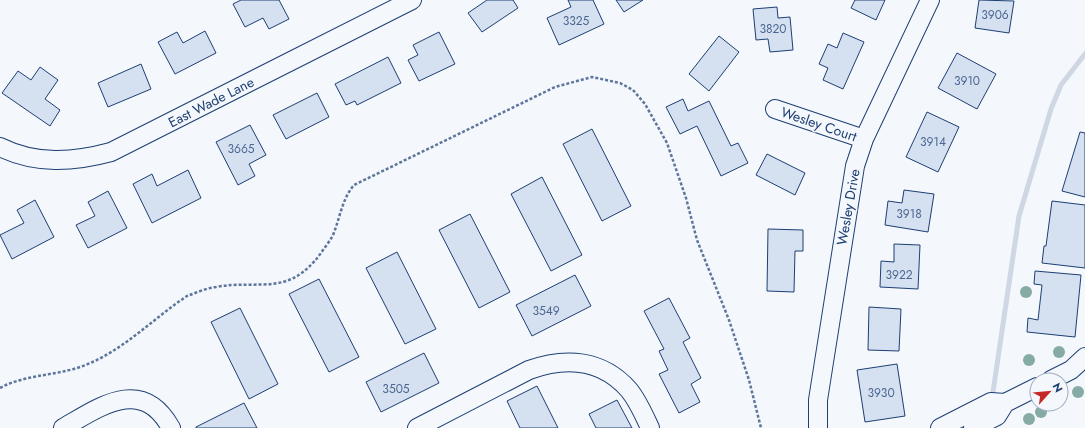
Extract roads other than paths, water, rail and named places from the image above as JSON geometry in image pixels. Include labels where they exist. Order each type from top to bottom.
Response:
[{"type":"street","name":"East Wade Lane","points":[[2,154],[60,161],[78,160],[111,152],[412,0]]},
{"type":"street","name":"Wesley Drive","points":[[818,428],[818,400],[855,166],[864,139],[930,0]]},
{"type":"street","name":"Wesley Court","points":[[775,109],[864,139]]},
{"type":"street","points":[[1067,372],[1085,357]]},
{"type":"street","points":[[417,428],[529,370],[545,364],[576,361],[592,365],[616,378],[629,390],[650,428]]},
{"type":"street","points":[[940,428],[991,402],[1005,403],[1029,391]]},
{"type":"street","points":[[63,428],[107,404],[120,399],[132,398],[145,401],[156,408],[165,417],[171,428]]},
{"type":"street","points":[[973,428],[997,416],[1005,403]]},
{"type":"waterway","points":[[993,392],[1019,216],[1051,109],[1061,85],[1085,54]]}]
